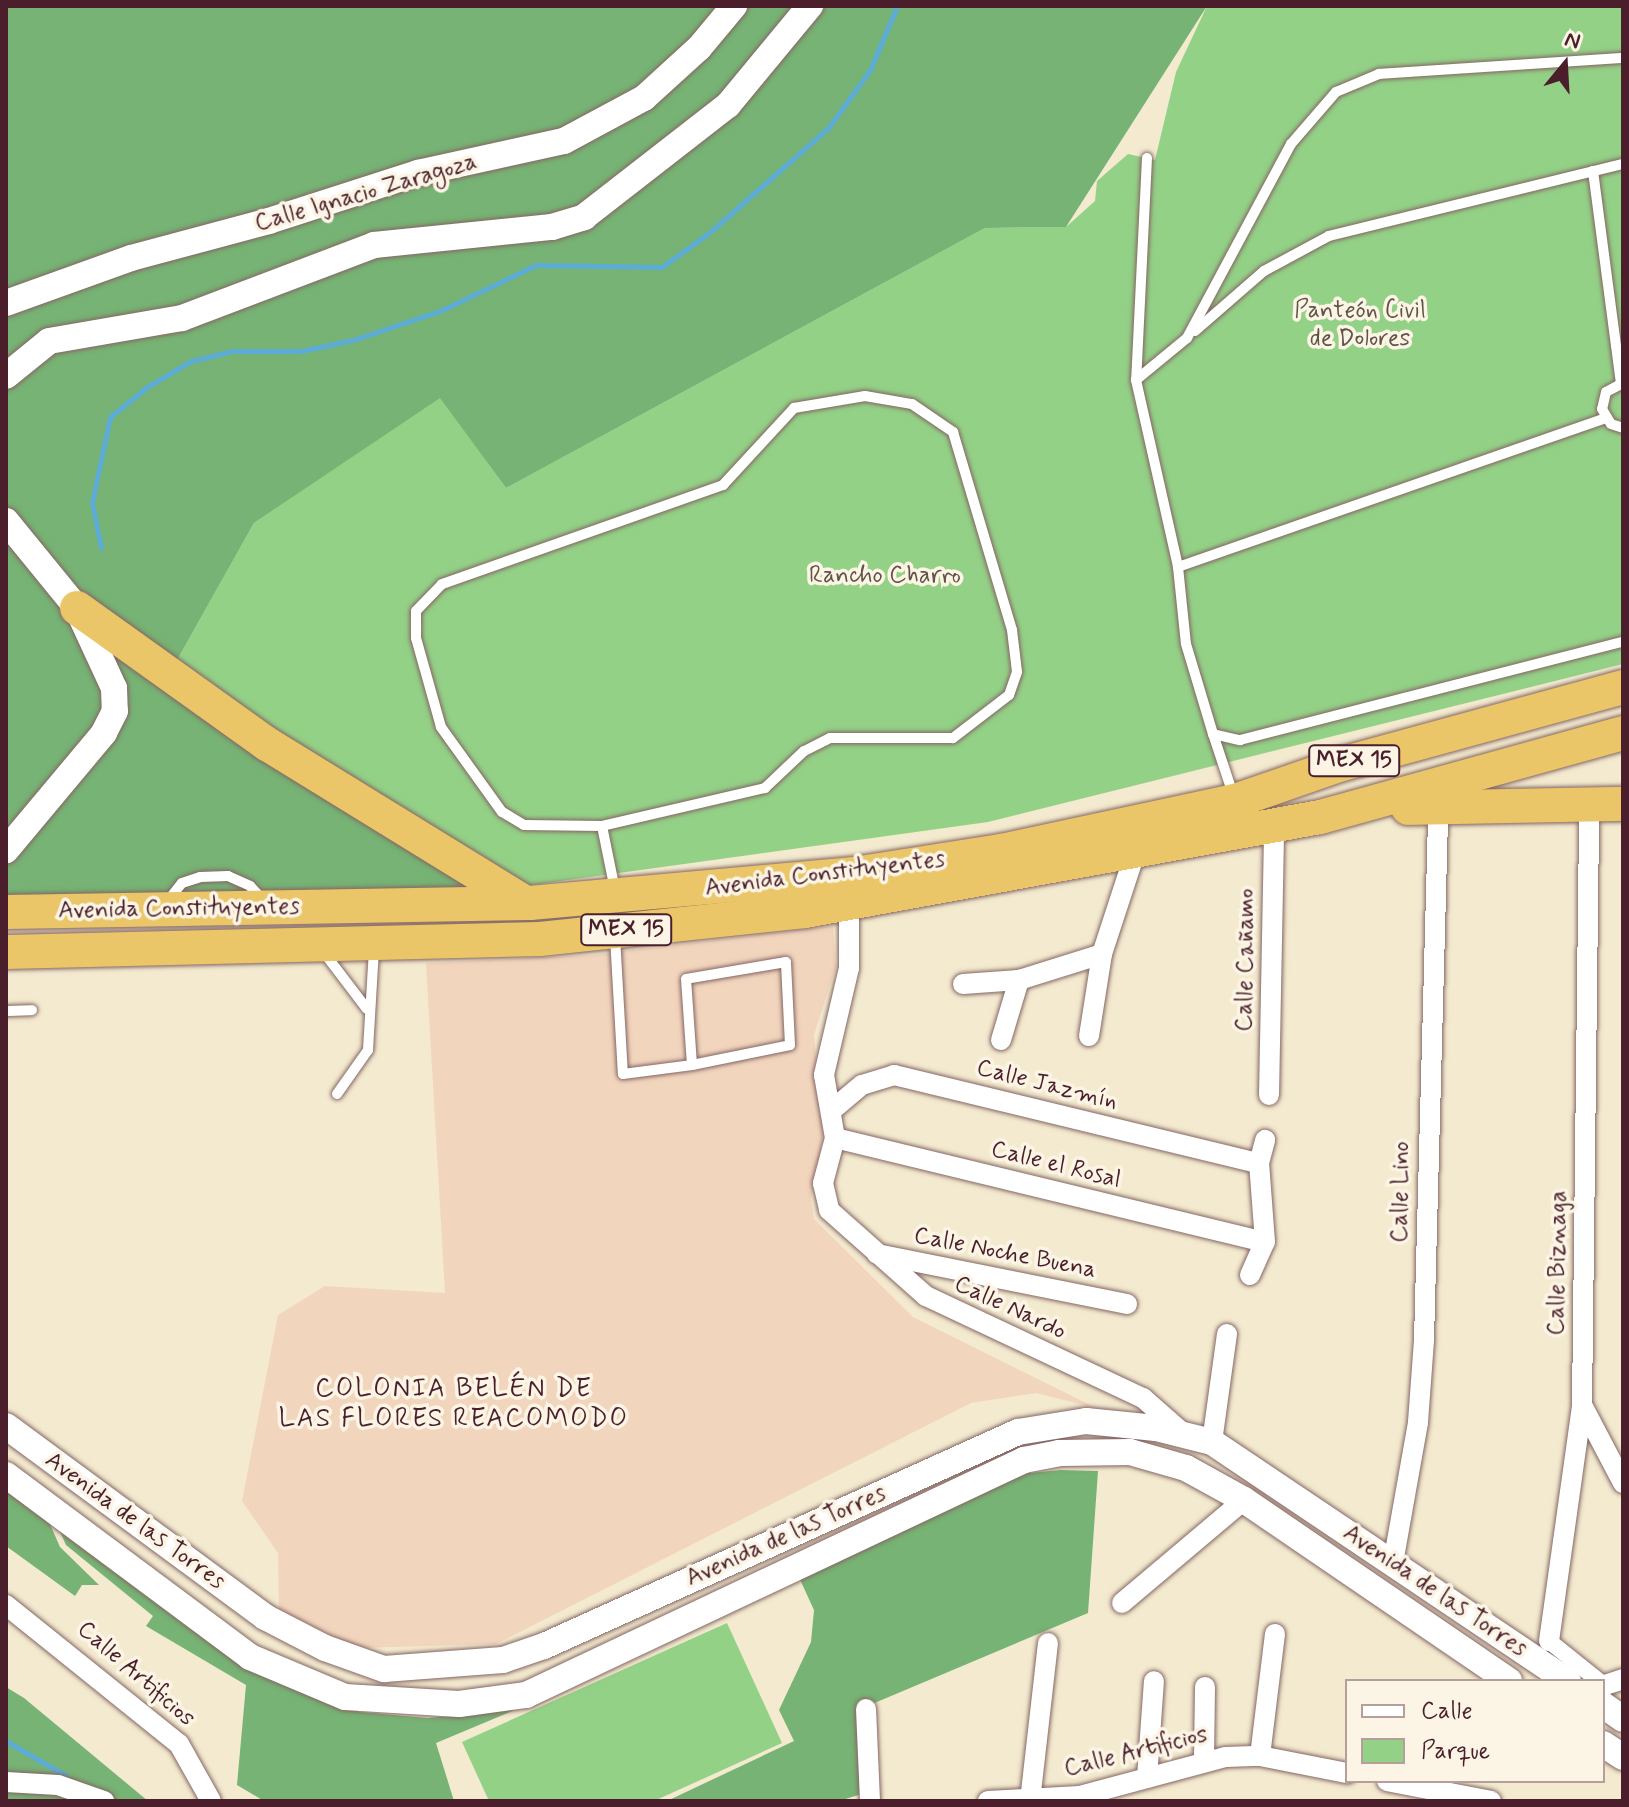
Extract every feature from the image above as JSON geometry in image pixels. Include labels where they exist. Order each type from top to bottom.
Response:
[{"type":"highway","points":[[77,608],[267,744],[501,892],[530,903]]},
{"type":"highway","name":"Avenida Constituyentes","points":[[6,912],[530,903],[855,874],[1085,834],[1235,801],[1342,764],[1623,687]]},
{"type":"highway","points":[[1085,834],[1241,814],[1339,792],[1623,711]]},
{"type":"highway","name":"Avenida Constituyentes","points":[[6,952],[540,939],[849,904],[1320,817],[1616,739]]},
{"type":"highway","points":[[1320,817],[1408,808],[1623,804]]},
{"type":"street","name":"Calle Ignacio Zaragoza","points":[[6,303],[131,258],[269,221],[418,173],[564,141],[644,98],[699,48],[734,6]]},
{"type":"street","points":[[6,376],[49,341],[182,318],[374,245],[552,227],[584,217],[728,105],[810,6]]},
{"type":"street","points":[[6,521],[77,608],[114,688],[115,711],[104,733],[6,850]]},
{"type":"street","name":"Calle Lino","points":[[1393,1563],[1418,1422],[1424,1340],[1438,820]]},
{"type":"street","name":"Calle Biznaga","points":[[1589,821],[1582,1405],[1549,1641],[1597,1679]]},
{"type":"street","name":"Calle Cañamo","points":[[1269,1095],[1274,826]]},
{"type":"street","points":[[1089,1036],[1102,954],[1136,850]]},
{"type":"street","points":[[835,1138],[824,1075],[849,968],[849,904]]},
{"type":"street","points":[[963,984],[1019,980],[1102,954]]},
{"type":"street","points":[[1001,1040],[1019,980]]},
{"type":"street","name":"Calle Jazmín","points":[[832,1110],[862,1085],[894,1075],[1259,1163]]},
{"type":"street","name":"Calle Nardo","points":[[835,1138],[823,1183],[829,1210],[873,1253],[946,1308],[1143,1398],[1183,1433]]},
{"type":"street","name":"Calle el Rosal","points":[[835,1138],[1265,1242]]},
{"type":"street","points":[[1250,1275],[1265,1242],[1259,1163],[1265,1140]]},
{"type":"street","name":"Calle Noche Buena","points":[[873,1253],[1127,1304]]},
{"type":"street","points":[[1212,1442],[1227,1334]]},
{"type":"street","points":[[1582,1405],[1623,1483]]},
{"type":"street","name":"Avenida de las Torres","points":[[6,1426],[265,1617],[325,1648],[384,1669],[503,1660],[1018,1432],[1086,1421],[1183,1433],[1212,1442],[1565,1679]]},
{"type":"street","name":"Avenida de las Torres","points":[[6,1475],[250,1657],[345,1697],[459,1704],[526,1695],[986,1474],[1059,1453],[1096,1450],[1159,1457],[1244,1500],[1506,1679]]},
{"type":"street","points":[[1122,1603],[1244,1500]]},
{"type":"street","points":[[1308,1543],[1329,1520]]},
{"type":"street","points":[[772,1542],[786,1569]]},
{"type":"street","name":"Calle Artificios","points":[[6,1605],[179,1744],[211,1801]]},
{"type":"street","points":[[1260,1756],[1275,1634]]},
{"type":"street","points":[[1031,1800],[1048,1643]]},
{"type":"street","points":[[1147,1778],[1154,1681]]},
{"type":"street","points":[[1204,1759],[1205,1687]]},
{"type":"street","points":[[1607,1687],[1623,1719]]},
{"type":"street","points":[[866,1709],[870,1801]]},
{"type":"street","points":[[1605,1745],[1623,1757]]},
{"type":"street","name":"Calle Artificios","points":[[988,1801],[1080,1796],[1204,1759],[1260,1756],[1345,1773]]},
{"type":"street","points":[[6,1782],[58,1785],[104,1801]]},
{"type":"street","points":[[1397,1783],[1491,1801]]},
{"type":"lane","points":[[1187,338],[1291,144],[1336,92],[1379,74],[1623,58]]},
{"type":"lane","points":[[1147,158],[1136,380],[1178,567],[1186,644],[1235,801]]},
{"type":"lane","points":[[1136,380],[1264,271],[1318,241],[1623,164]]},
{"type":"lane","points":[[1593,171],[1622,383],[1606,392],[1605,418]]},
{"type":"lane","points":[[865,396],[912,404],[953,432],[1012,630],[1017,672],[1009,695],[953,738],[830,738],[804,751],[765,788],[602,826],[524,825],[502,812],[441,727],[416,638],[416,611],[442,584],[723,485],[794,408],[865,396]]},
{"type":"lane","points":[[1178,567],[1605,418],[1623,428]]},
{"type":"lane","points":[[1213,734],[1240,740],[1623,642]]},
{"type":"lane","points":[[602,826],[617,896]]},
{"type":"lane","points":[[615,931],[623,1074],[692,1065],[790,1045],[786,962],[686,979],[692,1065]]},
{"type":"lane","points":[[337,1094],[368,1050],[367,1009],[376,943]]},
{"type":"lane","points":[[318,945],[367,1009]]},
{"type":"lane","points":[[6,1011],[32,1010]]},
{"type":"shaded area","points":[[833,926],[836,967],[814,1035],[823,1135],[811,1199],[814,1219],[913,1317],[1096,1408],[1036,1393],[971,1403],[496,1644],[358,1648],[279,1610],[278,1553],[242,1501],[278,1315],[325,1286],[445,1293],[426,963],[592,955]]},
{"type":"green space","points":[[6,6],[1207,6],[1066,227],[985,228],[506,488],[440,398],[254,523],[176,662],[510,888],[6,900]]},
{"type":"green space","points":[[1207,6],[1623,6],[1623,664],[988,822],[510,888],[176,662],[254,523],[440,397],[506,488],[985,228],[1066,227],[1095,201],[1097,181],[1128,154],[1155,160],[1176,72]]},
{"type":"green space","points":[[1061,1470],[1098,1471],[1088,1613],[865,1707],[868,1792],[839,1801],[667,1801],[794,1741],[779,1710],[811,1642],[814,1610],[797,1573],[1019,1474]]},
{"type":"green space","points":[[6,1487],[50,1524],[60,1547],[99,1585],[82,1585],[75,1596],[6,1546]]},
{"type":"green space","points":[[58,1527],[320,1699],[360,1712],[428,1718],[473,1714],[555,1693],[436,1743],[454,1801],[264,1801],[237,1785],[246,1685],[146,1626],[153,1616],[66,1545]]},
{"type":"green space","points":[[727,1623],[782,1743],[654,1801],[489,1801],[462,1742]]},
{"type":"green space","points":[[6,1687],[24,1698],[148,1801],[6,1801]]},
{"type":"waterway","points":[[101,548],[92,502],[110,417],[147,387],[191,361],[233,351],[301,351],[353,340],[442,310],[536,265],[662,267],[710,232],[829,127],[870,70],[897,6]]},
{"type":"waterway","points":[[6,1741],[65,1775]]},
{"type":"district","name":"COLONIA BELÉN DE LAS FLORES REACOMODO","points":[[454,1405]]},
{"type":"park label","name":"Panteón Civil de Dolores","points":[[1360,325]]},
{"type":"park label","name":"Rancho Charro","points":[[885,576]]}]
